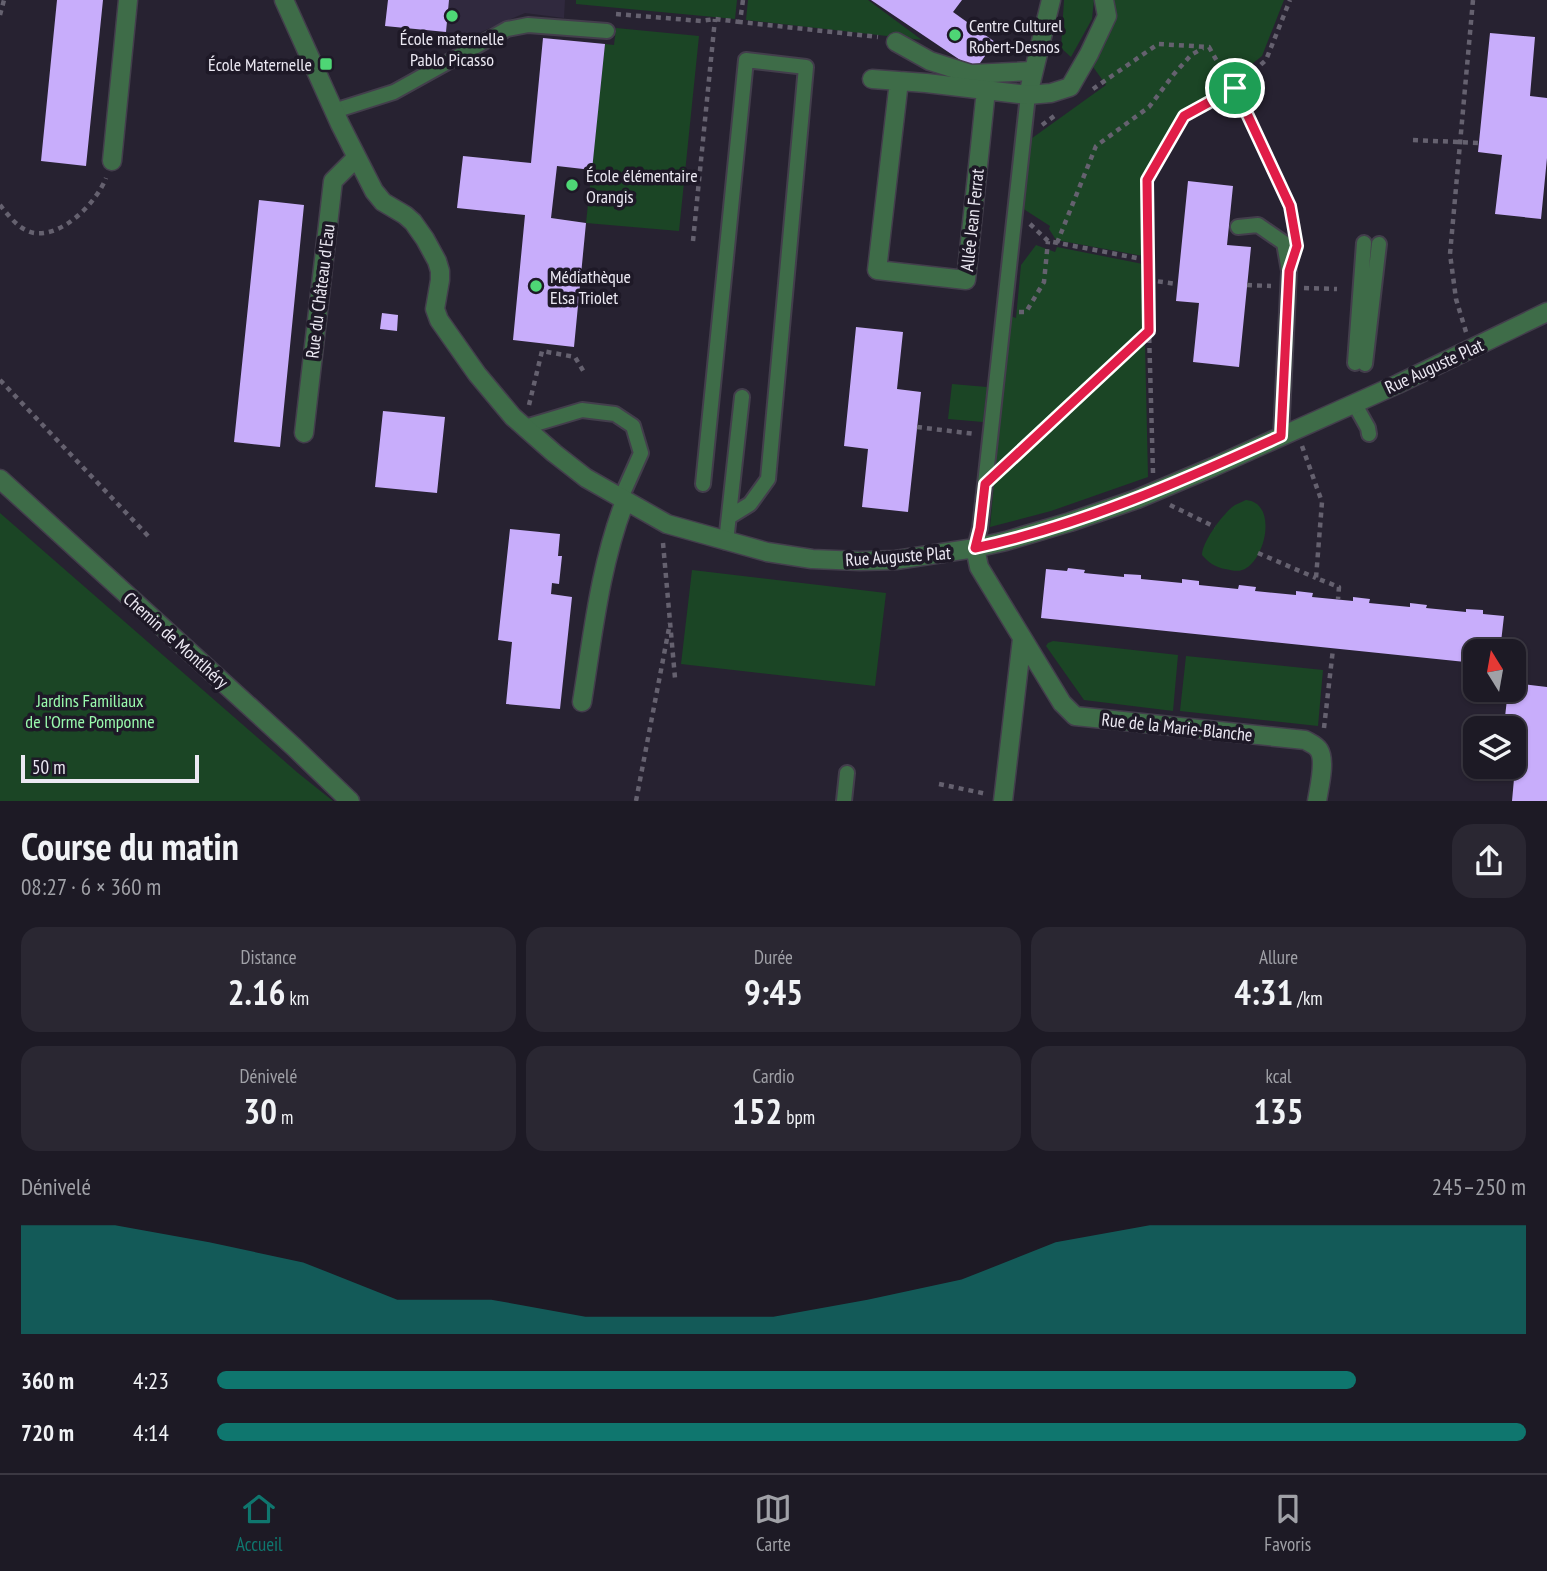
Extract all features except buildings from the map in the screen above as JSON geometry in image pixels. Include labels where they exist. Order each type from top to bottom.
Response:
[{"type":"street","points":[[112,161],[128,0]]},
{"type":"street","points":[[284,0],[356,158],[374,191],[383,202],[413,222],[437,261],[440,280],[435,309],[439,320],[477,374],[513,417],[554,453],[586,478],[667,524]]},
{"type":"street","points":[[1028,95],[1051,0]]},
{"type":"street","points":[[872,79],[1028,95],[1051,93],[1070,87],[1107,16],[1104,0]]},
{"type":"street","points":[[896,42],[930,61],[971,74],[1032,71]]},
{"type":"street","name":"Allée Jean Ferrat","points":[[899,81],[877,270],[966,280],[986,90]]},
{"type":"street","name":"Rue du Château d'Eau","points":[[304,433],[333,181],[356,158]]},
{"type":"street","name":"Rue Auguste Plat","points":[[667,524],[767,552],[813,559],[896,559],[1006,541],[1070,522],[1213,467],[1547,312]]},
{"type":"street","name":"Chemin de Montlhéry","points":[[0,479],[350,801]]},
{"type":"street","points":[[582,702],[599,595],[623,499]]},
{"type":"street","name":"Rue de la Marie-Blanche","points":[[975,548],[979,567],[1062,703],[1074,716],[1305,740],[1318,748]]},
{"type":"street","points":[[1003,799],[1022,639]]},
{"type":"street","points":[[1317,801],[1322,764],[1318,748]]},
{"type":"lane","points":[[334,111],[394,92],[507,29],[528,25],[607,31]]},
{"type":"lane","points":[[703,484],[746,60],[806,67],[768,479],[750,504],[729,517]]},
{"type":"lane","points":[[975,548],[980,528],[1028,95]]},
{"type":"lane","points":[[1238,227],[1258,225],[1284,243],[1289,271],[1288,433]]},
{"type":"lane","points":[[1364,243],[1360,364],[1380,244]]},
{"type":"lane","points":[[726,542],[742,397]]},
{"type":"lane","points":[[1354,403],[1369,434]]},
{"type":"lane","points":[[525,427],[582,410],[615,414],[633,426],[641,453],[623,499]]},
{"type":"lane","points":[[844,801],[847,773]]},
{"type":"path","points":[[0,15],[4,0]]},
{"type":"path","points":[[740,22],[743,0]]},
{"type":"path","points":[[1215,527],[1173,508],[1153,492],[1147,180],[1184,116],[1235,88],[1266,60],[1290,0]]},
{"type":"path","points":[[1473,0],[1450,254],[1456,299],[1465,331],[1474,347]]},
{"type":"path","points":[[609,13],[701,21],[715,19],[879,37],[896,42]]},
{"type":"path","points":[[693,241],[715,19]]},
{"type":"path","points":[[1090,91],[1158,44],[1209,47],[1228,81],[1235,88],[1290,206],[1295,233]]},
{"type":"path","points":[[1057,243],[1096,146],[1149,107],[1191,55],[1203,47]]},
{"type":"path","points":[[1022,133],[1030,133],[1059,113]]},
{"type":"path","points":[[1413,140],[1479,143]]},
{"type":"path","points":[[0,205],[15,223],[33,233],[51,232],[72,221],[93,201],[104,183],[112,161]]},
{"type":"path","points":[[1014,209],[1048,241],[1147,260]]},
{"type":"path","points":[[1003,312],[1026,312],[1044,282],[1048,241]]},
{"type":"path","points":[[1148,280],[1177,284]]},
{"type":"path","points":[[985,484],[1149,331]]},
{"type":"path","points":[[525,427],[542,351],[575,356],[585,374]]},
{"type":"path","points":[[0,380],[150,538]]},
{"type":"path","points":[[917,427],[990,436]]},
{"type":"path","points":[[1288,433],[1322,502],[1317,578]]},
{"type":"path","points":[[667,524],[663,539],[676,678]]},
{"type":"path","points":[[1258,553],[1339,587],[1338,599]]},
{"type":"path","points":[[636,801],[670,623]]},
{"type":"path","points":[[1318,748],[1325,726],[1333,649]]},
{"type":"path","points":[[939,784],[1003,799]]},
{"type":"shaded area","name":"École maternelle Pablo Picasso","points":[[388,0],[565,0],[564,18],[525,13],[474,35],[385,26]]},
{"type":"green space","points":[[576,0],[737,0],[735,19],[576,4]]},
{"type":"green space","points":[[748,0],[868,0],[922,40],[746,20]]},
{"type":"green space","points":[[1064,0],[1094,0],[1092,19],[1071,57],[1061,48]]},
{"type":"green space","points":[[1114,0],[1284,0],[1262,56],[1217,92],[1183,113],[1141,180],[1143,256],[1056,240],[1049,229],[1050,226],[1022,208],[1028,141],[1106,85],[1091,64],[1112,29]]},
{"type":"green space","points":[[616,28],[699,36],[679,231],[586,223],[605,44],[614,45]]},
{"type":"green space","points":[[1036,245],[1055,252],[1057,247],[1143,264],[1145,329],[995,471],[1011,316],[1016,318],[1021,265]]},
{"type":"green space","points":[[1145,343],[1148,477],[1051,511],[990,527],[994,484]]},
{"type":"green space","points":[[952,384],[987,387],[983,422],[948,419]]},
{"type":"green space","points":[[1246,500],[1263,511],[1265,534],[1257,557],[1240,571],[1215,566],[1202,555],[1203,549],[1225,514]]},
{"type":"green space","name":"Jardins Familiaux de l’Orme Pomponne","points":[[0,513],[298,773],[333,801],[0,801]]},
{"type":"green space","points":[[692,570],[886,593],[875,686],[681,664]]},
{"type":"green space","points":[[1053,641],[1178,655],[1173,711],[1084,700],[1046,646]]},
{"type":"green space","points":[[1186,656],[1323,670],[1318,726],[1180,711]]},
{"type":"place","name":"École maternelle Pablo Picasso","points":[[452,16]]},
{"type":"place","name":"Centre Culturel Robert-Desnos","points":[[955,35]]},
{"type":"place","name":"École Maternelle","points":[[326,64]]},
{"type":"place","name":"École élémentaire Orangis","points":[[572,185]]},
{"type":"place","name":"Médiathèque Elsa Triolet","points":[[536,286]]},
{"type":"route","points":[[1235,88],[1290,206],[1297,246],[1289,271],[1281,436],[1137,499],[1070,522],[975,548],[985,484],[1149,331],[1147,180],[1184,116],[1235,88]]}]
